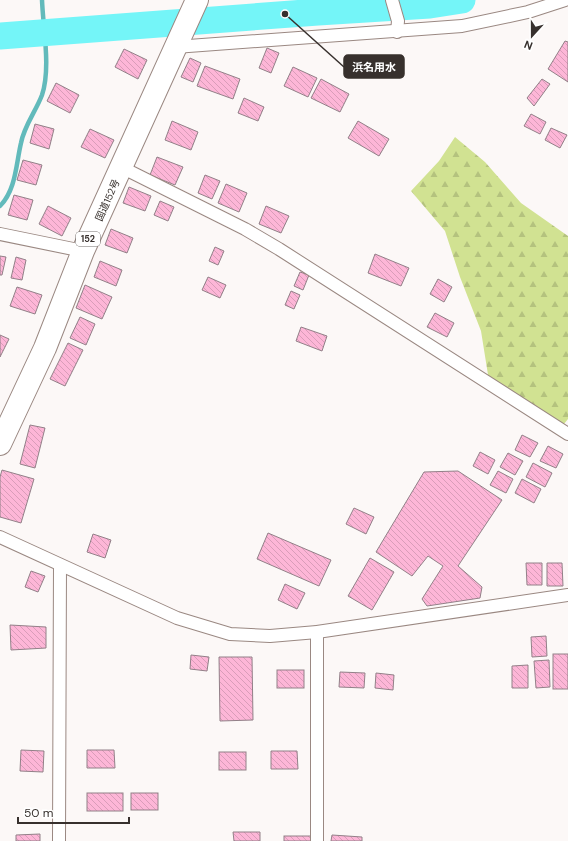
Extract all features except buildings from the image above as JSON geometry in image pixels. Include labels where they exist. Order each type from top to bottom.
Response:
[{"type":"highway","name":"国道152号","points":[[0,444],[45,348],[83,251],[196,1]]},
{"type":"street","points":[[392,0],[397,26]]},
{"type":"street","points":[[178,41],[397,26],[462,26],[528,12],[564,0]]},
{"type":"street","points":[[122,167],[245,229],[279,249],[568,434]]},
{"type":"street","points":[[0,234],[83,251]]},
{"type":"street","points":[[0,537],[177,618],[230,634],[270,636],[316,632],[568,595]]},
{"type":"street","points":[[59,841],[60,565]]},
{"type":"street","points":[[316,632],[317,841]]},
{"type":"green space","points":[[455,137],[485,162],[521,203],[568,236],[568,419],[564,424],[489,381],[481,331],[460,277],[445,231],[411,191],[439,161]]},
{"type":"waterway","points":[[0,206],[5,200],[12,185],[23,137],[27,125],[42,95],[45,84],[46,48],[42,0]]},
{"type":"waterway","points":[[0,36],[430,5],[462,0]]},
{"type":"place","name":"浜名用水","points":[[285,14]]}]
